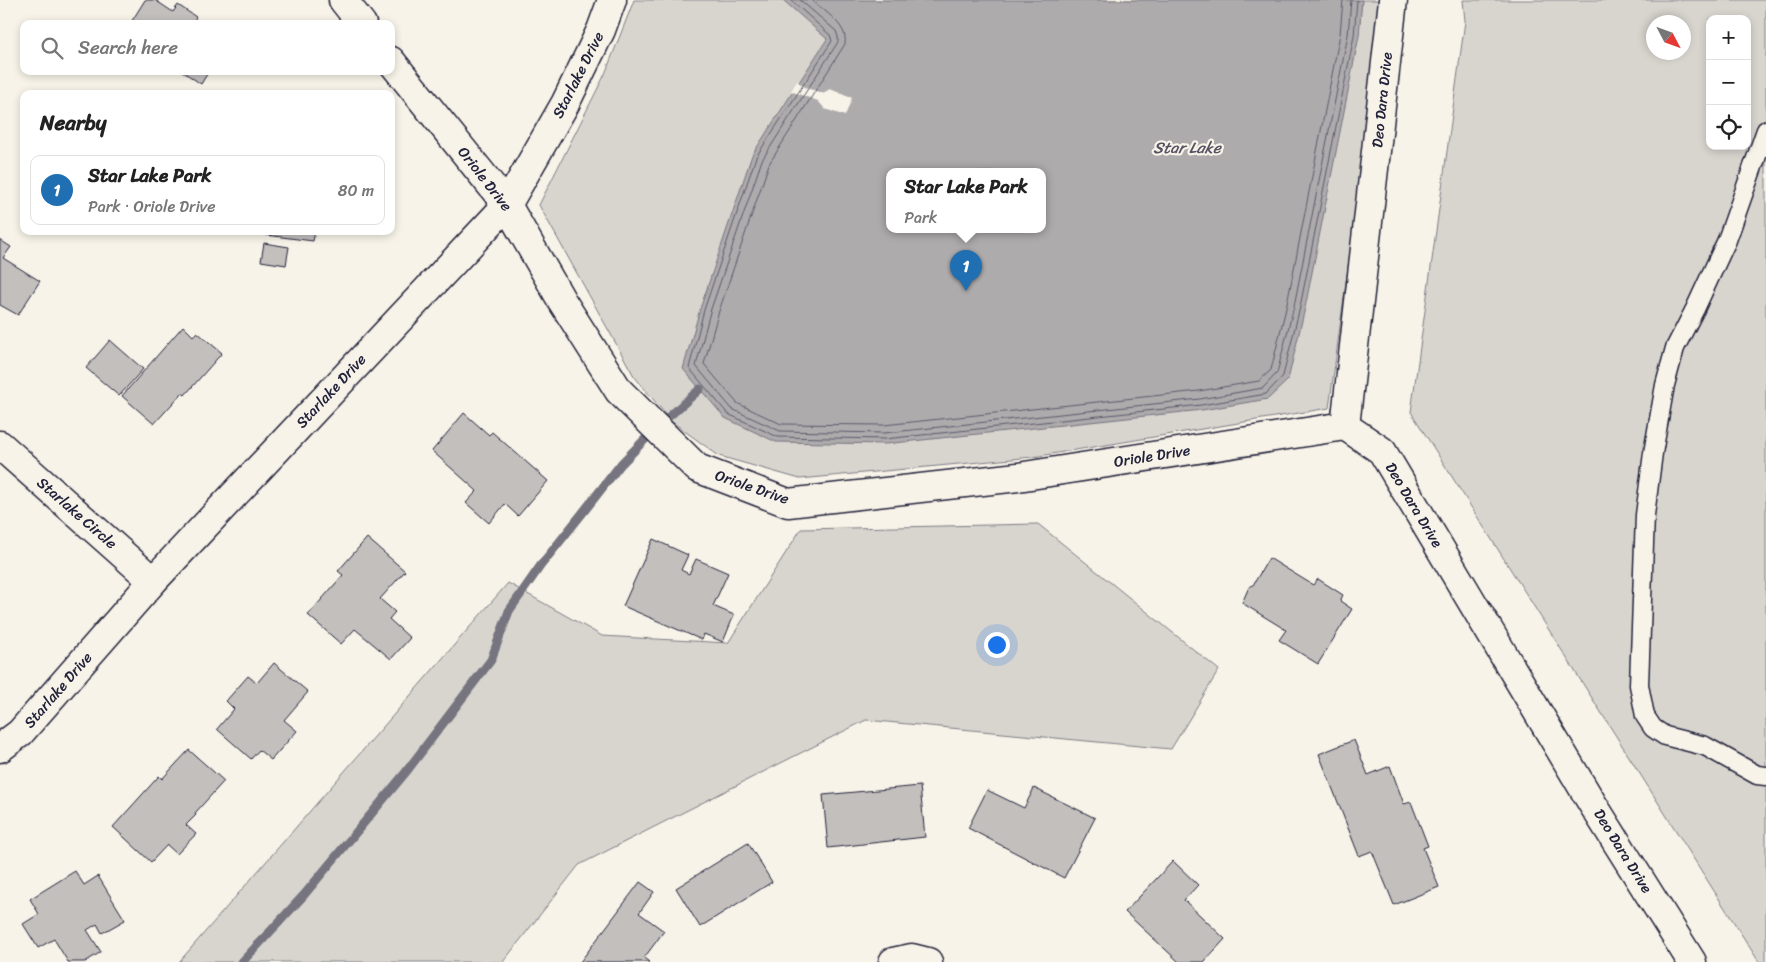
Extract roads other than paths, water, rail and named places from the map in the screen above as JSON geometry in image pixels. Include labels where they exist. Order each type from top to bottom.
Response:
[{"type":"street","points":[[343,0],[359,20]]},
{"type":"street","name":"Starlake Drive","points":[[0,748],[20,733],[153,581],[507,205],[565,104],[601,30],[612,0]]},
{"type":"street","name":"Deo Dara Drive","points":[[1393,0],[1345,426],[1382,451],[1592,803],[1692,962]]},
{"type":"street","name":"Oriole Drive","points":[[395,66],[507,205],[562,301],[619,391],[697,468],[788,503],[1018,477],[1345,426]]},
{"type":"street","name":"Starlake Circle","points":[[0,446],[153,581]]},
{"type":"street","points":[[893,962],[912,958],[928,962]]},
{"type":"lane","points":[[1766,130],[1727,240],[1696,309],[1675,348],[1665,385],[1644,515],[1639,685],[1644,716],[1653,728],[1664,736],[1706,746],[1757,775],[1766,776]]},
{"type":"water","name":"Star Lake","points":[[783,0],[1362,0],[1359,36],[1305,308],[1288,380],[1268,399],[1202,410],[885,444],[776,442],[725,418],[683,369],[700,309],[752,155],[827,39]]},
{"type":"waterway","points":[[242,962],[304,895],[406,772],[491,660],[509,611],[541,565],[621,464],[656,428],[700,389]]},
{"type":"place","name":"Star Lake Park","points":[[966,291]]}]
